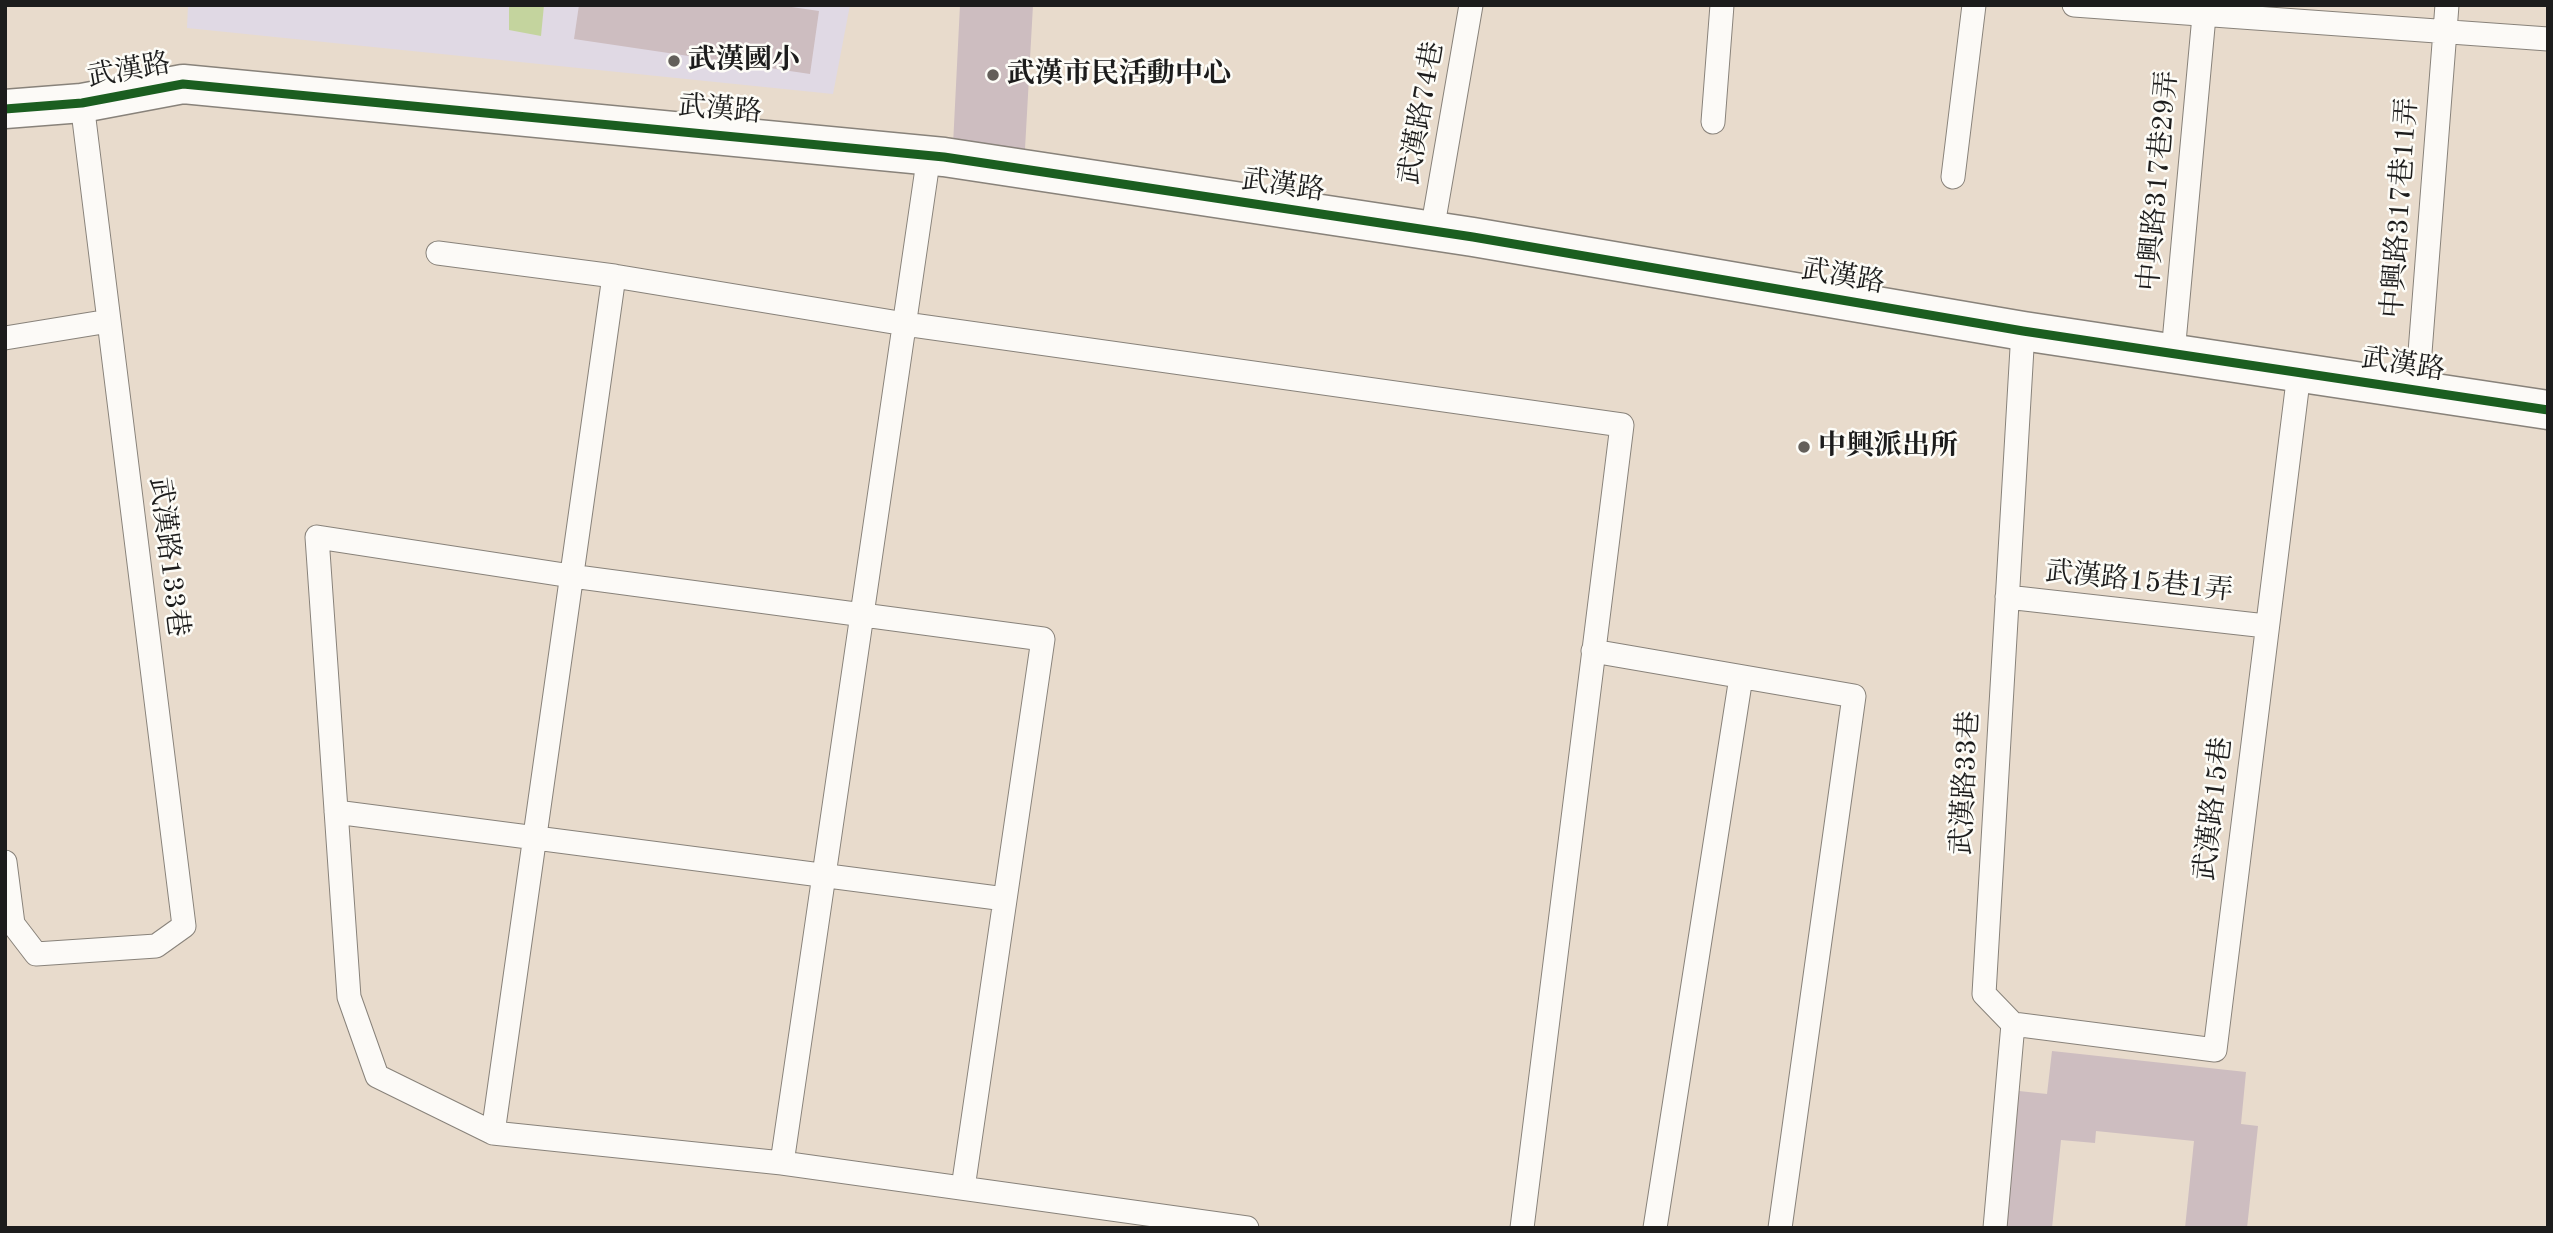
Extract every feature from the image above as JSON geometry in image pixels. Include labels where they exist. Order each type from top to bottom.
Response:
[{"type":"street","name":"武漢路","points":[[5,109],[82,103],[183,84],[929,155],[1432,231],[2023,331],[2548,410]]},
{"type":"lane","name":"武漢路74巷","points":[[1432,231],[1471,5]]},
{"type":"lane","points":[[1713,122],[1722,5]]},
{"type":"lane","points":[[1953,177],[1974,5]]},
{"type":"lane","points":[[2074,5],[2204,10],[2548,39]]},
{"type":"lane","name":"中興路317巷11弄","points":[[2417,391],[2447,5]]},
{"type":"lane","name":"中興路317巷29弄","points":[[2173,353],[2204,10]]},
{"type":"lane","name":"武漢路133巷","points":[[5,862],[13,924],[36,954],[156,946],[184,926],[82,103]]},
{"type":"lane","points":[[782,1163],[929,155]]},
{"type":"lane","points":[[438,253],[614,276],[905,324],[1622,425],[1522,1228]]},
{"type":"lane","points":[[493,1133],[614,276]]},
{"type":"lane","points":[[5,338],[109,321]]},
{"type":"lane","name":"武漢路33巷","points":[[2013,1024],[1984,994],[2023,331]]},
{"type":"lane","name":"武漢路15巷","points":[[2013,1024],[2214,1050],[2299,373]]},
{"type":"lane","points":[[963,1188],[1043,639],[571,576],[317,537],[349,997],[377,1076],[493,1133],[782,1163],[1247,1228]]},
{"type":"lane","name":"武漢路15巷1弄","points":[[2007,597],[2266,626]]},
{"type":"lane","points":[[1593,651],[1854,696],[1780,1228]]},
{"type":"lane","points":[[1655,1228],[1741,677]]},
{"type":"lane","points":[[336,812],[1005,899]]},
{"type":"lane","points":[[1995,1228],[2013,1024]]},
{"type":"shaded area","name":"武漢國小","points":[[188,5],[850,5],[833,94],[187,28]]},
{"type":"green space","points":[[509,5],[544,5],[541,36],[509,30]]},
{"type":"building","points":[[579,5],[778,5],[819,11],[810,74],[574,39]]},
{"type":"building","name":"武漢市民活動中心","points":[[960,5],[1033,5],[1025,149],[953,145]]},
{"type":"building","points":[[2052,1051],[2246,1072],[2241,1124],[2258,1126],[2247,1228],[2185,1228],[2194,1141],[2096,1131],[2095,1143],[2061,1140],[2052,1228],[2005,1228],[2019,1091],[2047,1094]]},
{"type":"cycle path","points":[[5,109],[82,103],[183,84],[944,157],[1473,237],[2023,331],[2548,410]]},
{"type":"place","name":"武漢國小","points":[[674,61]]},
{"type":"place","name":"武漢市民活動中心","points":[[993,75]]},
{"type":"place","name":"中興派出所","points":[[1804,447]]}]
